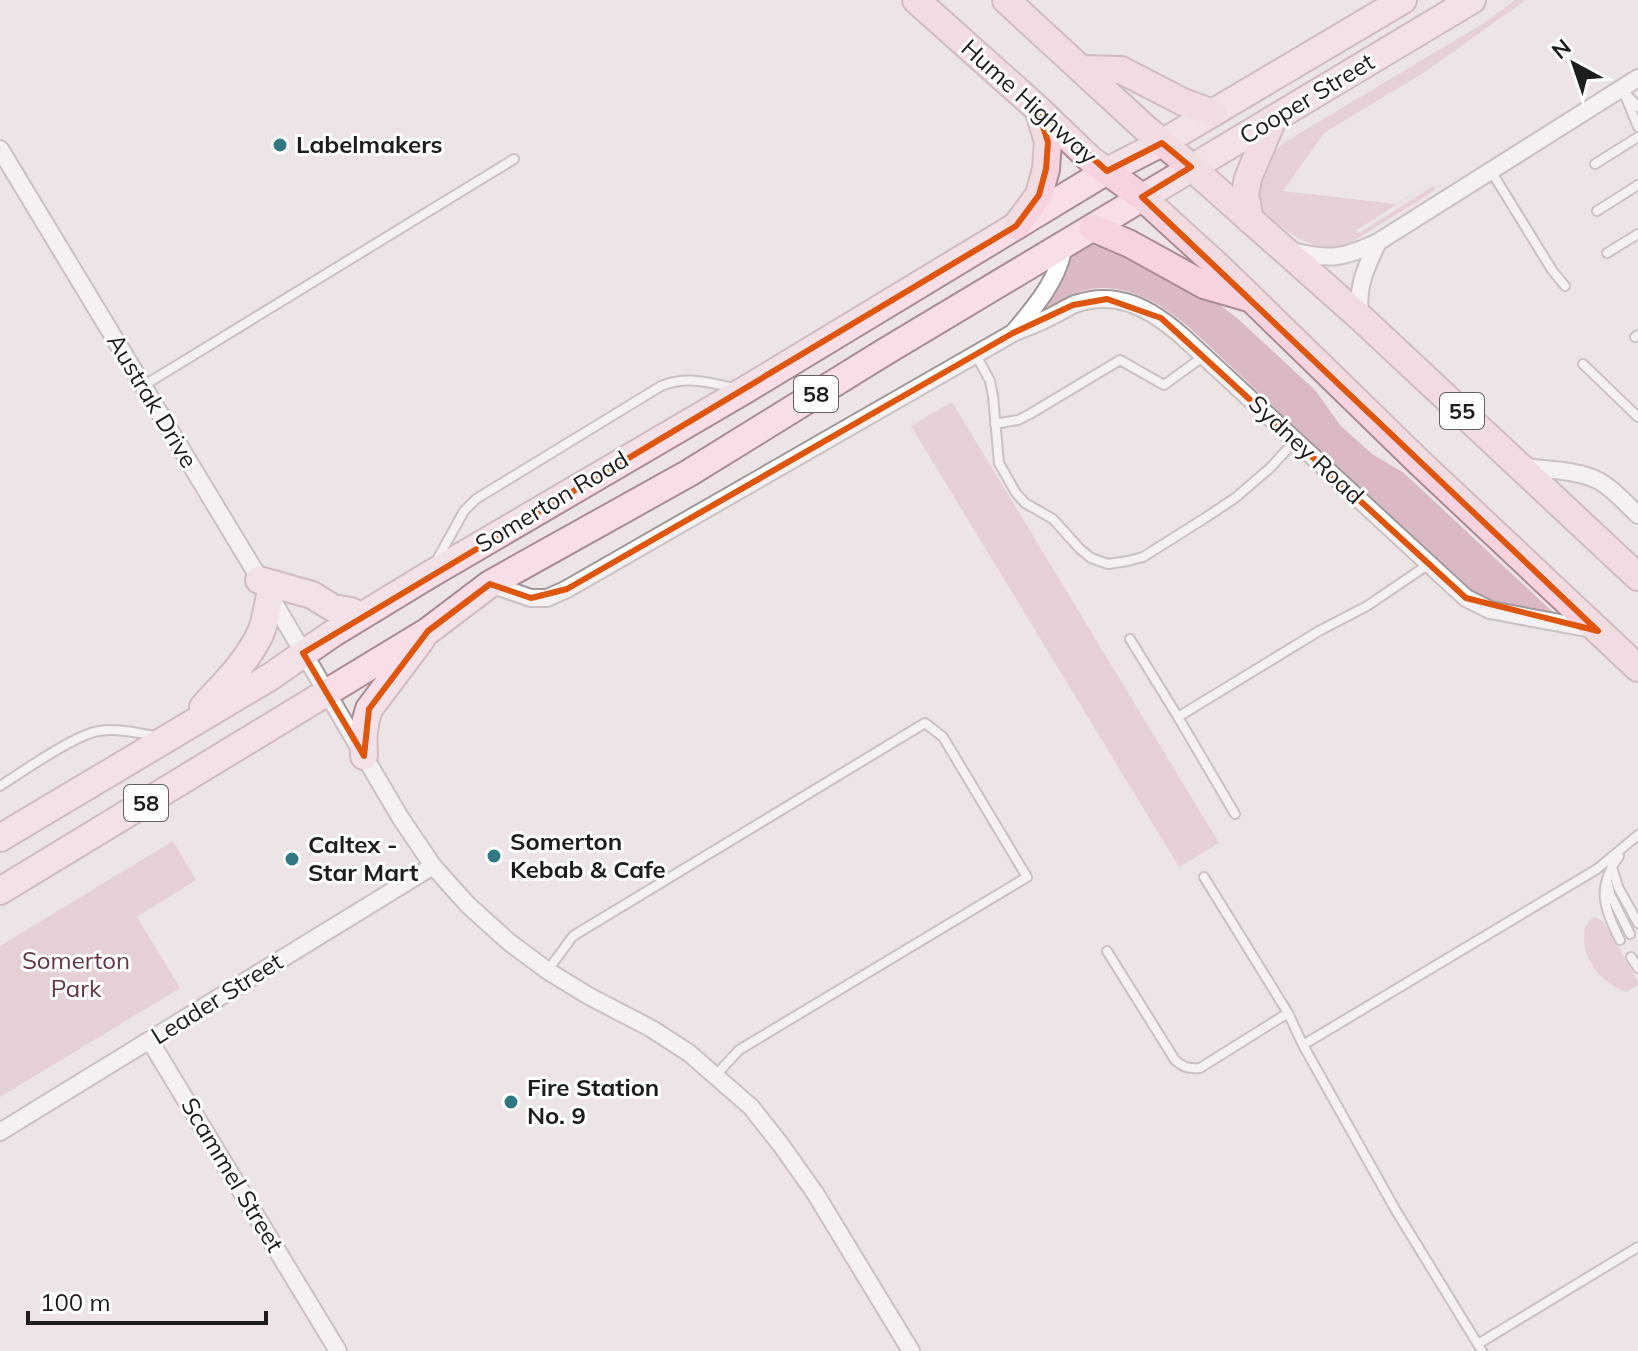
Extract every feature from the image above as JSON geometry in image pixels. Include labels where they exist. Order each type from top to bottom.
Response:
[{"type":"highway","name":"55","points":[[1006,0],[1162,143],[1361,318],[1638,577]]},
{"type":"highway","name":"Hume Highway","points":[[915,1],[1090,159],[1142,197]]},
{"type":"highway","points":[[1083,69],[1121,70],[1183,102],[1213,113]]},
{"type":"highway","points":[[1016,226],[1039,195],[1046,169],[1048,142],[1037,108]]},
{"type":"highway","points":[[1250,220],[1245,194],[1248,178],[1273,119]]},
{"type":"highway","points":[[1142,197],[1253,299],[1420,463],[1638,668]]},
{"type":"highway","points":[[1093,228],[1130,244],[1204,285],[1253,299]]},
{"type":"main road","name":"Cooper Street","points":[[1107,171],[1162,143],[1403,0]]},
{"type":"main road","name":"Cooper Street","points":[[1142,197],[1472,0]]},
{"type":"main road","name":"Somerton Road","points":[[0,838],[273,675],[429,575],[745,390],[1107,171]]},
{"type":"main road","name":"Somerton Road","points":[[0,891],[428,631],[490,584],[689,473],[1142,197]]},
{"type":"main road","points":[[174,734],[227,681],[253,647],[262,629],[264,588],[312,595],[333,608],[351,611],[360,617]]},
{"type":"main road","points":[[364,756],[363,737],[369,709],[428,631]]},
{"type":"street","points":[[1283,250],[1334,258],[1378,242],[1638,78]]},
{"type":"street","name":"Austrak Drive","points":[[0,149],[406,827],[433,866],[468,905],[509,942],[548,971],[689,1053],[751,1107],[815,1193],[911,1351]]},
{"type":"street","points":[[1361,318],[1362,274],[1378,242]]},
{"type":"street","name":"Somerton Road","points":[[490,584],[531,598],[547,598],[567,589],[976,355],[1013,333],[1036,305],[1058,270],[1064,245]]},
{"type":"street","name":"Sydney Road","points":[[1013,333],[1092,299],[1125,301],[1144,308],[1161,318],[1204,356],[1466,598],[1490,610],[1598,631]]},
{"type":"street","points":[[1522,467],[1581,475],[1598,481],[1638,515]]},
{"type":"street","name":"Leader Street","points":[[0,1132],[433,866]]},
{"type":"street","name":"Scammel Street","points":[[150,1041],[338,1351]]},
{"type":"lane","points":[[1622,88],[1638,107]]},
{"type":"lane","points":[[1622,88],[1638,127]]},
{"type":"lane","points":[[1595,164],[1638,137]]},
{"type":"lane","points":[[143,386],[514,159]]},
{"type":"lane","points":[[1491,170],[1565,286]]},
{"type":"lane","points":[[1597,211],[1638,185]]},
{"type":"lane","points":[[1607,253],[1638,234]]},
{"type":"lane","points":[[976,355],[990,381],[999,463],[1016,493],[1025,503],[1053,519],[1091,558],[1108,564],[1143,557],[1205,518],[1235,498],[1295,441]]},
{"type":"lane","points":[[995,424],[1018,420],[1030,414],[1120,360],[1164,385],[1204,356]]},
{"type":"lane","points":[[1583,364],[1638,417]]},
{"type":"lane","points":[[429,575],[464,511],[476,499],[633,402],[672,381],[687,379],[745,390]]},
{"type":"lane","points":[[1178,717],[1319,631],[1367,606],[1429,564]]},
{"type":"lane","points":[[1130,639],[1235,814]]},
{"type":"lane","points":[[548,971],[573,936],[925,723],[943,737],[1027,877],[739,1050],[716,1075]]},
{"type":"lane","points":[[0,786],[81,737],[98,731],[174,734]]},
{"type":"lane","points":[[1303,1045],[1597,869],[1638,835]]},
{"type":"lane","points":[[1620,940],[1605,903],[1605,885],[1612,867],[1628,844]]},
{"type":"lane","points":[[1612,867],[1618,887],[1638,923]]},
{"type":"lane","points":[[1204,877],[1288,1013],[1395,1209],[1480,1348],[1638,1247]]},
{"type":"lane","points":[[1607,879],[1610,894],[1630,934]]},
{"type":"lane","points":[[1107,951],[1182,1067],[1200,1068],[1288,1013]]},
{"type":"lane","points":[[1631,957],[1638,968]]},
{"type":"highlighted area","points":[[1037,108],[1107,171],[1162,143],[1191,167],[1142,197],[1598,631],[1466,598],[1161,318],[1107,299],[1073,305],[1013,333],[567,589],[531,598],[490,584],[428,631],[369,709],[364,756],[303,653],[1016,226],[1039,195],[1046,169],[1048,142]]},
{"type":"green space","points":[[1515,0],[1526,0],[1423,73],[1324,133],[1283,191],[1396,204],[1435,180],[1357,230],[1359,233],[1435,185],[1434,191],[1347,245],[1335,248],[1310,244],[1298,238],[1256,206],[1259,169],[1285,142],[1484,23]]},
{"type":"green space","points":[[1099,243],[1145,261],[1237,318],[1316,391],[1340,425],[1372,454],[1404,473],[1556,615],[1489,602],[1472,592],[1190,328],[1165,309],[1136,294],[1105,288],[1071,295],[1036,317],[1071,259],[1082,248]]},
{"type":"green space","points":[[952,402],[1219,843],[1179,867],[911,426]]},
{"type":"green space","name":"Somerton Park","points":[[173,841],[196,880],[137,917],[180,988],[0,1097],[0,946]]},
{"type":"green space","points":[[1594,917],[1603,921],[1638,981],[1638,985],[1626,992],[1603,978],[1588,957],[1584,932]]},
{"type":"place","name":"Labelmakers","points":[[280,145]]},
{"type":"place","name":"Somerton Kebab & Cafe","points":[[494,856]]},
{"type":"place","name":"Caltex - Star Mart","points":[[292,859]]},
{"type":"place","name":"Fire Station No. 9","points":[[511,1102]]}]
